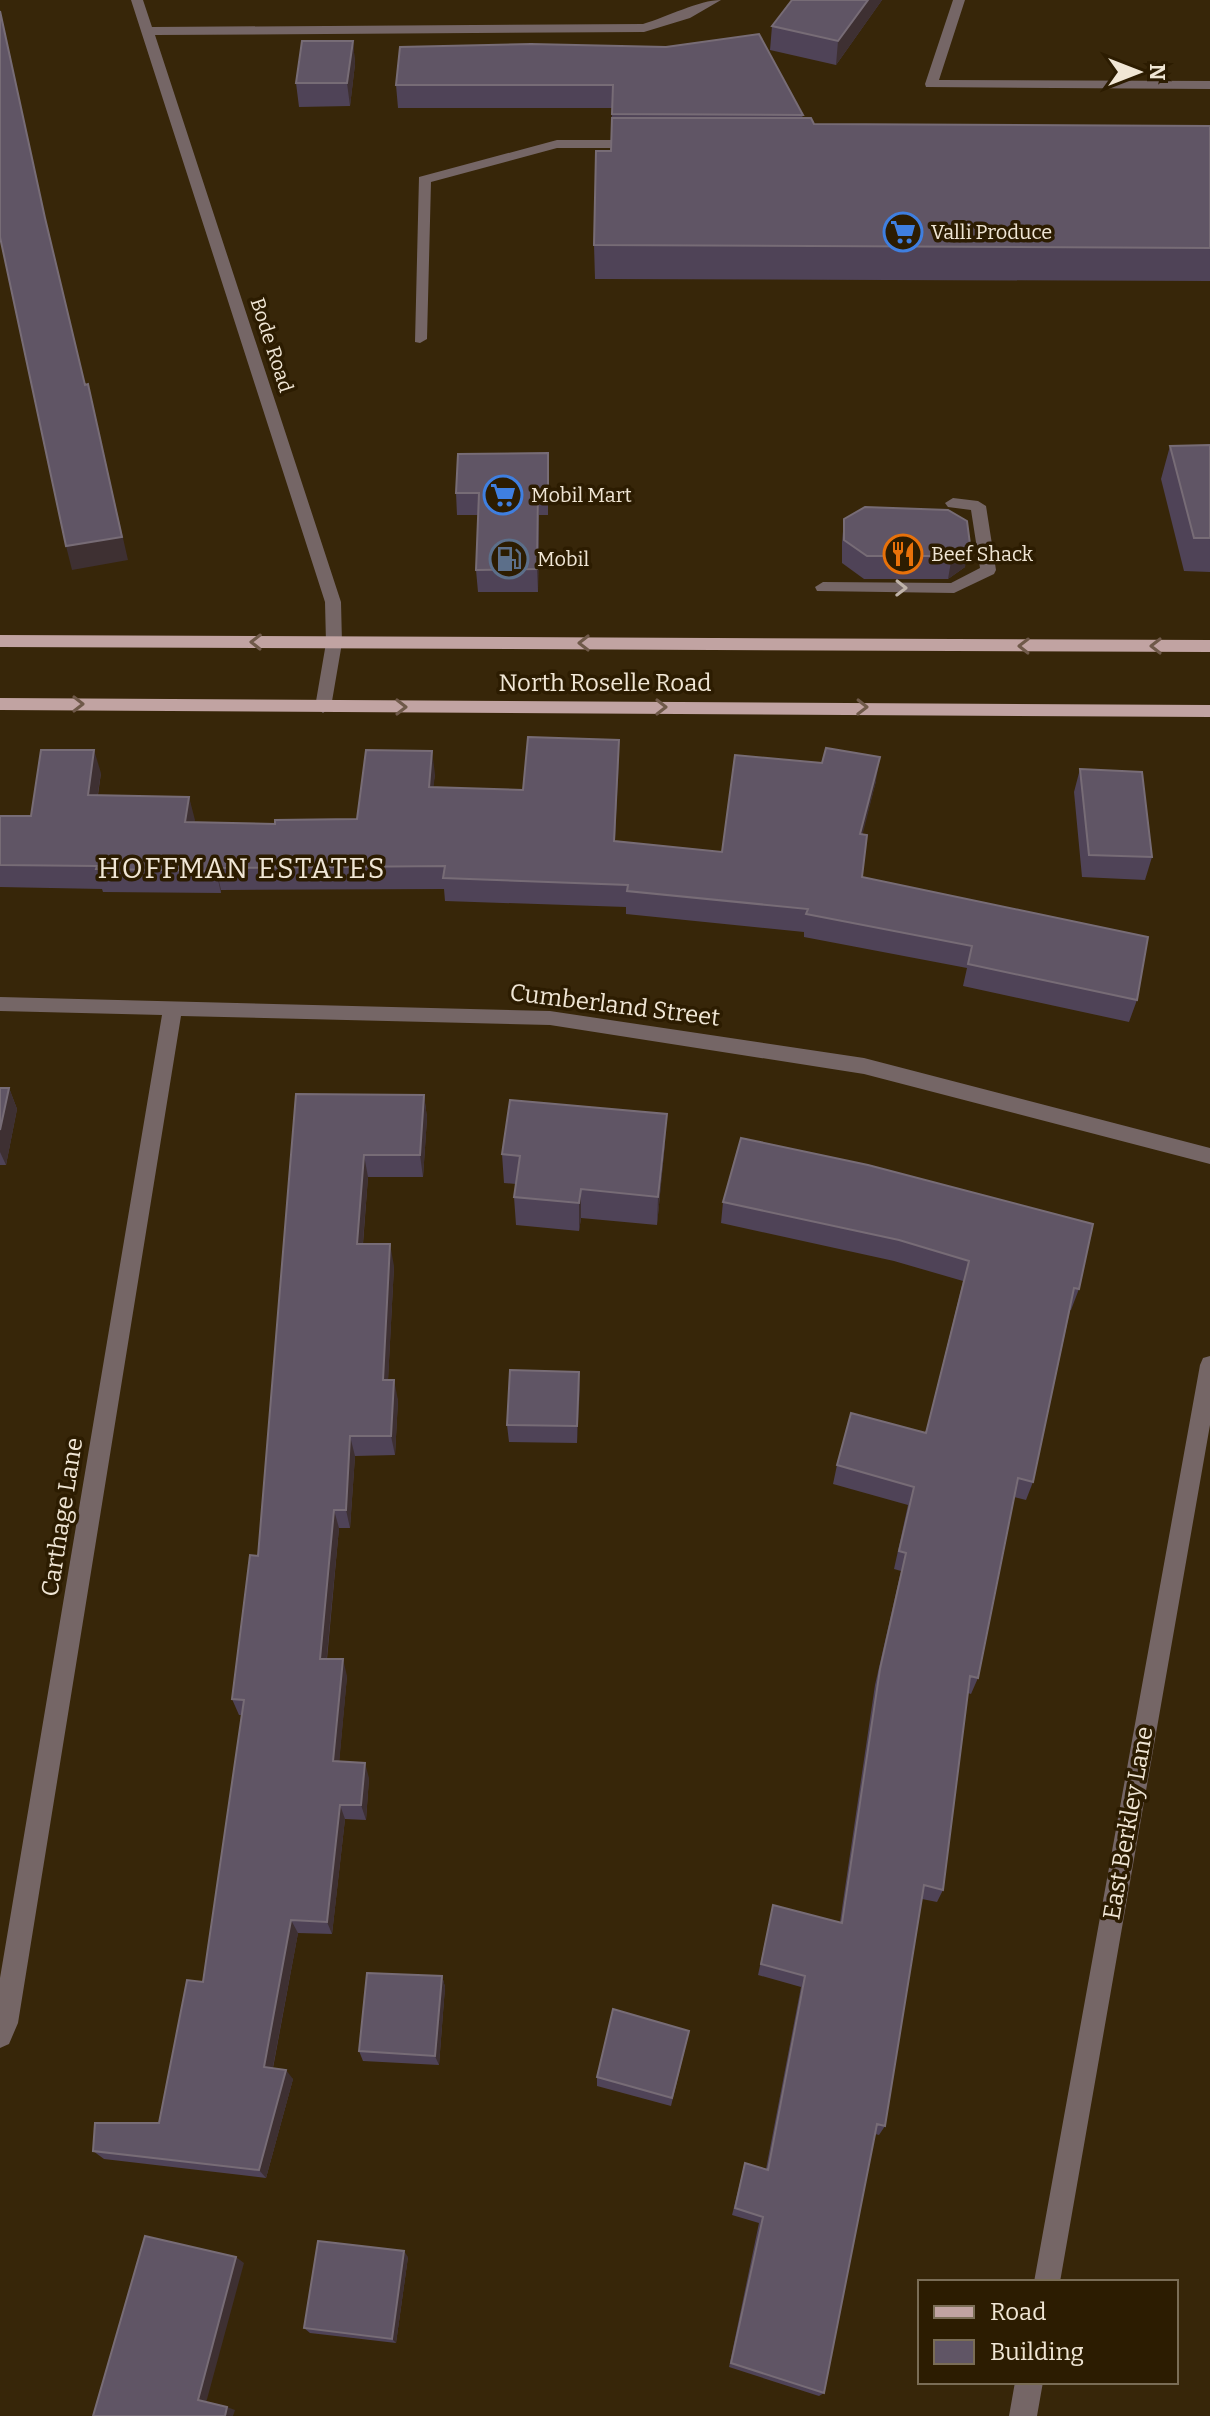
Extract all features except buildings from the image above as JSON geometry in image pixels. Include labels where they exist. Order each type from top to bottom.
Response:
[{"type":"main road","name":"North Roselle Road","points":[[0,641],[1210,646]]},
{"type":"main road","name":"North Roselle Road","points":[[0,704],[784,706],[1210,711]]},
{"type":"street","name":"Bode Road","points":[[137,0],[333,602],[334,643],[323,707]]},
{"type":"street","points":[[148,31],[644,28],[686,15],[715,0]]},
{"type":"street","points":[[959,0],[931,84],[1210,85]]},
{"type":"street","points":[[420,339],[424,180],[557,144],[653,144]]},
{"type":"street","points":[[823,587],[954,588],[988,570],[978,506],[953,503]]},
{"type":"street","name":"Cumberland Street","points":[[0,1004],[550,1018],[864,1066],[1210,1156]]},
{"type":"street","name":"Carthage Lane","points":[[0,2035],[5,2023],[173,1007]]},
{"type":"street","name":"East Berkley Lane","points":[[1047,2280],[1210,1365]]},
{"type":"street","points":[[1023,2416],[1029,2384]]},
{"type":"place","name":"Valli Produce","points":[[903,232]]},
{"type":"place","name":"Mobil Mart","points":[[503,495]]},
{"type":"place","name":"Beef Shack","points":[[903,554]]},
{"type":"place","name":"Mobil","points":[[509,559]]},
{"type":"district","name":"HOFFMAN ESTATES","points":[[242,868]]}]
